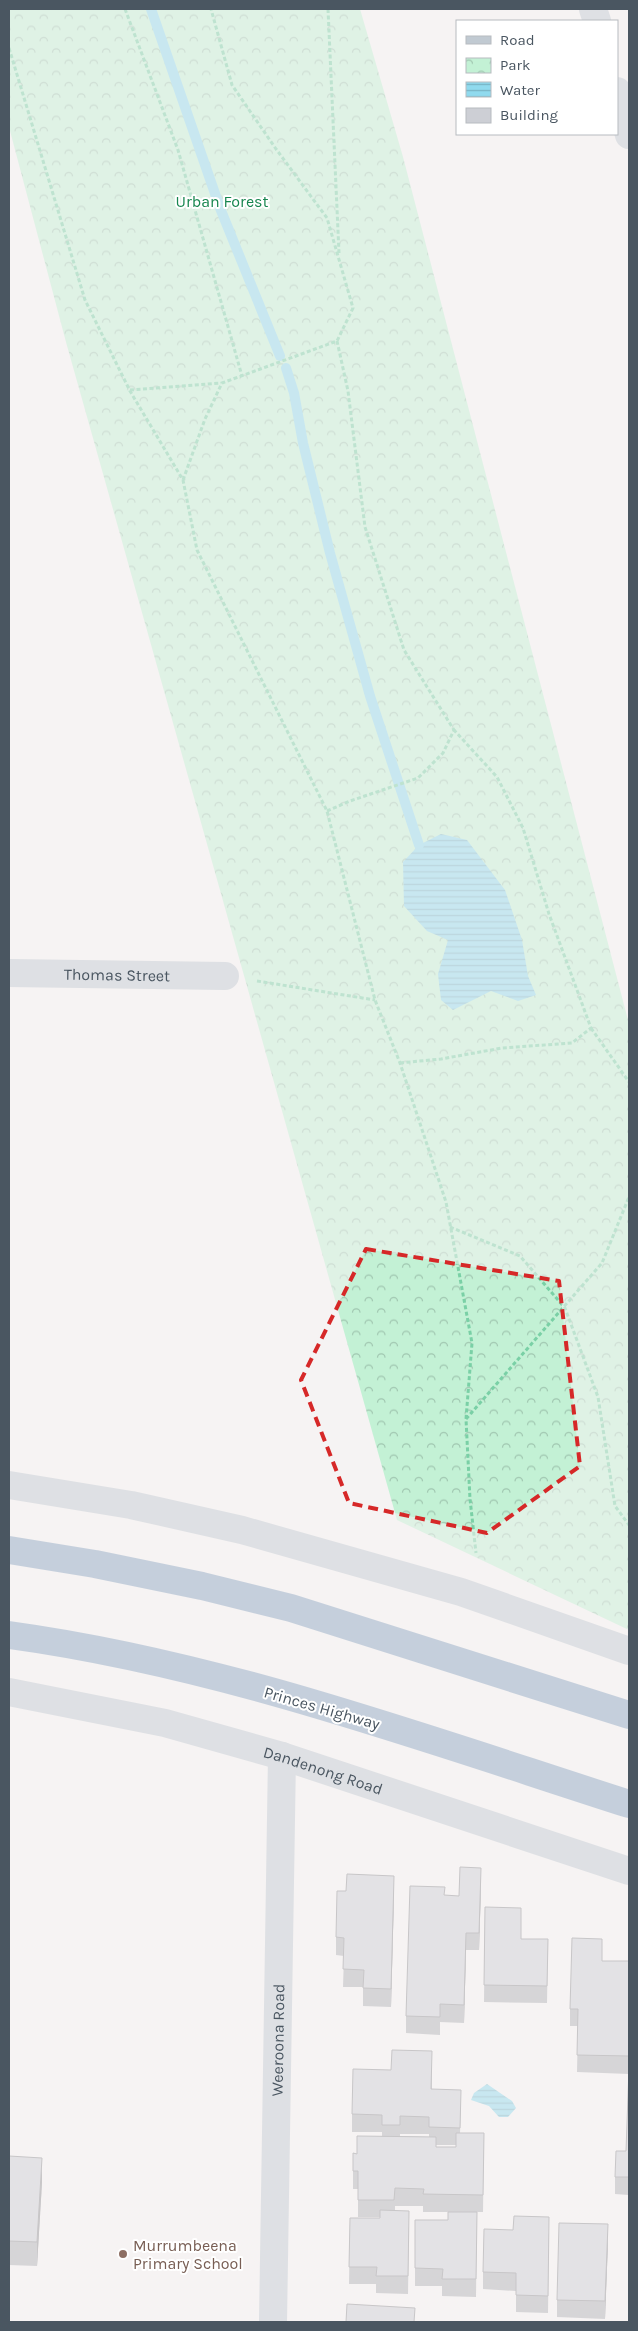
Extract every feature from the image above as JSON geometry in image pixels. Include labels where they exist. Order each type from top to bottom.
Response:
[{"type":"highway","points":[[9,1550],[94,1564],[194,1584],[291,1608],[629,1715]]},
{"type":"highway","name":"Princes Highway","points":[[9,1635],[145,1660],[256,1688],[402,1731],[629,1804]]},
{"type":"street","points":[[618,95],[629,135]]},
{"type":"street","name":"Thomas Street","points":[[9,973],[225,976]]},
{"type":"street","points":[[9,1485],[131,1505],[242,1530],[461,1592],[629,1651]]},
{"type":"street","name":"Dandenong Road","points":[[9,1692],[165,1723],[282,1756],[629,1871]]},
{"type":"street","name":"Weeroona Road","points":[[273,2322],[282,1756]]},
{"type":"path","points":[[125,9],[178,150],[242,376]]},
{"type":"path","points":[[211,9],[232,85],[327,218],[353,308],[337,341],[348,391],[365,527],[404,650],[454,730],[496,777],[523,828],[549,914],[591,1028],[629,1082]]},
{"type":"path","points":[[328,9],[339,259]]},
{"type":"path","points":[[9,48],[85,300],[130,390],[184,480],[197,550],[326,811],[375,1000],[400,1062],[446,1202],[472,1343],[466,1419],[470,1499],[476,1553]]},
{"type":"path","points":[[130,390],[222,383],[337,341]]},
{"type":"path","points":[[184,480],[205,419],[222,383]]},
{"type":"path","points":[[326,811],[418,778],[443,753],[454,730]]},
{"type":"path","points":[[225,976],[375,1000]]},
{"type":"path","points":[[400,1062],[441,1059],[502,1048],[572,1043],[591,1028]]},
{"type":"path","points":[[466,1419],[565,1308],[602,1263],[629,1198]]},
{"type":"path","points":[[450,1226],[520,1256],[565,1308],[598,1397],[615,1506],[629,1525]]},
{"type":"highlighted area","points":[[366,1249],[559,1281],[580,1466],[487,1533],[349,1503],[301,1380]]},
{"type":"green space","name":"Urban Forest","points":[[9,9],[360,9],[403,157],[629,1024],[629,1630],[397,1520],[66,342],[9,127]]},
{"type":"water","points":[[441,834],[467,840],[505,890],[522,940],[528,976],[536,995],[518,1001],[491,991],[453,1010],[441,1000],[438,974],[448,940],[427,931],[404,906],[403,862],[419,845]]},
{"type":"water","points":[[487,2084],[512,2101],[516,2108],[508,2117],[499,2117],[489,2106],[471,2100],[474,2093]]},
{"type":"building","points":[[460,1867],[481,1868],[479,1933],[466,1933],[464,2005],[440,2004],[440,2017],[406,2016],[410,1886],[445,1887],[444,1895],[459,1896]]},
{"type":"building","points":[[347,1874],[394,1876],[391,1989],[363,1988],[364,1970],[343,1969],[344,1938],[336,1937],[337,1891],[346,1891]]},
{"type":"building","points":[[485,1907],[521,1908],[521,1939],[548,1939],[547,1986],[484,1985]]},
{"type":"building","points":[[572,1938],[602,1939],[602,1961],[629,1961],[629,2056],[577,2055],[578,2009],[570,2009]]},
{"type":"building","points":[[392,2050],[432,2051],[431,2089],[461,2090],[460,2128],[429,2127],[429,2117],[400,2116],[400,2125],[382,2125],[382,2115],[352,2114],[353,2069],[391,2070]]},
{"type":"building","points":[[629,2068],[629,2177],[615,2177],[616,2151],[626,2151]]},
{"type":"building","points":[[456,2133],[484,2133],[483,2195],[423,2194],[424,2189],[395,2188],[394,2200],[358,2200],[358,2171],[353,2171],[353,2153],[357,2154],[357,2136],[436,2137],[436,2147],[456,2147]]},
{"type":"building","points":[[9,2156],[42,2158],[37,2242],[9,2241]]},
{"type":"building","points":[[380,2210],[409,2211],[408,2276],[376,2276],[377,2267],[349,2267],[350,2218],[380,2218]]},
{"type":"building","points":[[448,2212],[477,2212],[476,2279],[442,2279],[443,2269],[415,2268],[415,2220],[448,2220]]},
{"type":"building","points":[[514,2216],[549,2217],[548,2296],[516,2295],[516,2273],[483,2272],[484,2229],[513,2230]]},
{"type":"building","points":[[559,2223],[608,2224],[605,2301],[557,2300]]},
{"type":"building","points":[[347,2304],[415,2308],[414,2322],[346,2322]]},
{"type":"waterway","points":[[151,9],[220,208],[280,356]]},
{"type":"waterway","points":[[286,368],[294,393],[303,443],[330,553],[370,696],[419,845]]},
{"type":"place","name":"Murrumbeena Primary School","points":[[123,2254]]}]
